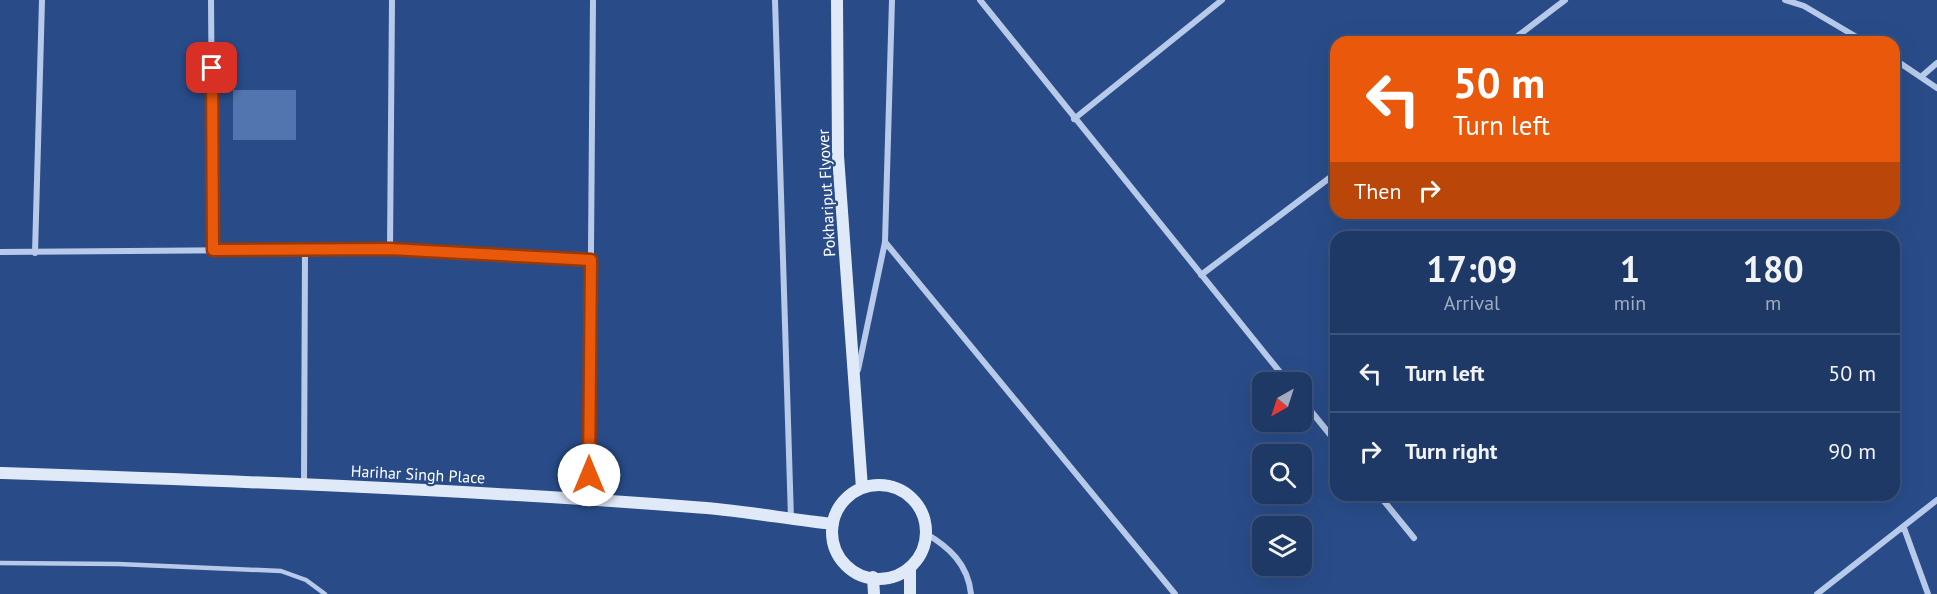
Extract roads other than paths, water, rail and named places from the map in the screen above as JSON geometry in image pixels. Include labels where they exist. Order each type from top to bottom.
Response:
[{"type":"main road","name":"Pokhariput Flyover","points":[[837,0],[838,156],[862,488]]},
{"type":"main road","name":"Harihar Singh Place","points":[[0,473],[304,484],[589,499],[739,511],[833,524]]},
{"type":"main road","points":[[878,484],[894,488],[909,495],[919,508],[925,523],[920,555],[910,567],[896,575],[880,579],[864,576],[850,568],[838,555],[833,540],[833,524],[838,509],[848,496],[862,488],[878,484]]},
{"type":"main road","points":[[910,567],[910,594]]},
{"type":"main road","points":[[873,577],[874,594]]},
{"type":"street","points":[[34,253],[42,0]]},
{"type":"street","points":[[211,0],[213,250]]},
{"type":"street","points":[[390,249],[392,0]]},
{"type":"street","points":[[589,499],[593,0]]},
{"type":"street","points":[[775,0],[791,520]]},
{"type":"street","points":[[855,384],[885,242],[892,0]]},
{"type":"street","points":[[980,0],[1280,372]]},
{"type":"street","points":[[1074,119],[1222,0]]},
{"type":"street","points":[[1518,36],[1565,0]]},
{"type":"street","points":[[1785,0],[1804,6],[1854,36]]},
{"type":"street","points":[[1900,62],[1922,75],[1937,88]]},
{"type":"street","points":[[1922,75],[1937,63]]},
{"type":"street","points":[[1201,276],[1330,178]]},
{"type":"street","points":[[885,242],[1175,594]]},
{"type":"street","points":[[0,252],[390,249],[591,260]]},
{"type":"street","points":[[304,484],[305,250]]},
{"type":"street","points":[[1312,412],[1330,435]]},
{"type":"street","points":[[1817,594],[1937,500]]},
{"type":"street","points":[[1384,501],[1414,538]]},
{"type":"street","points":[[1904,528],[1928,594]]},
{"type":"street","points":[[925,532],[945,545],[964,567],[971,594]]},
{"type":"lane","points":[[0,563],[118,564],[281,571],[306,580],[325,594]]}]
